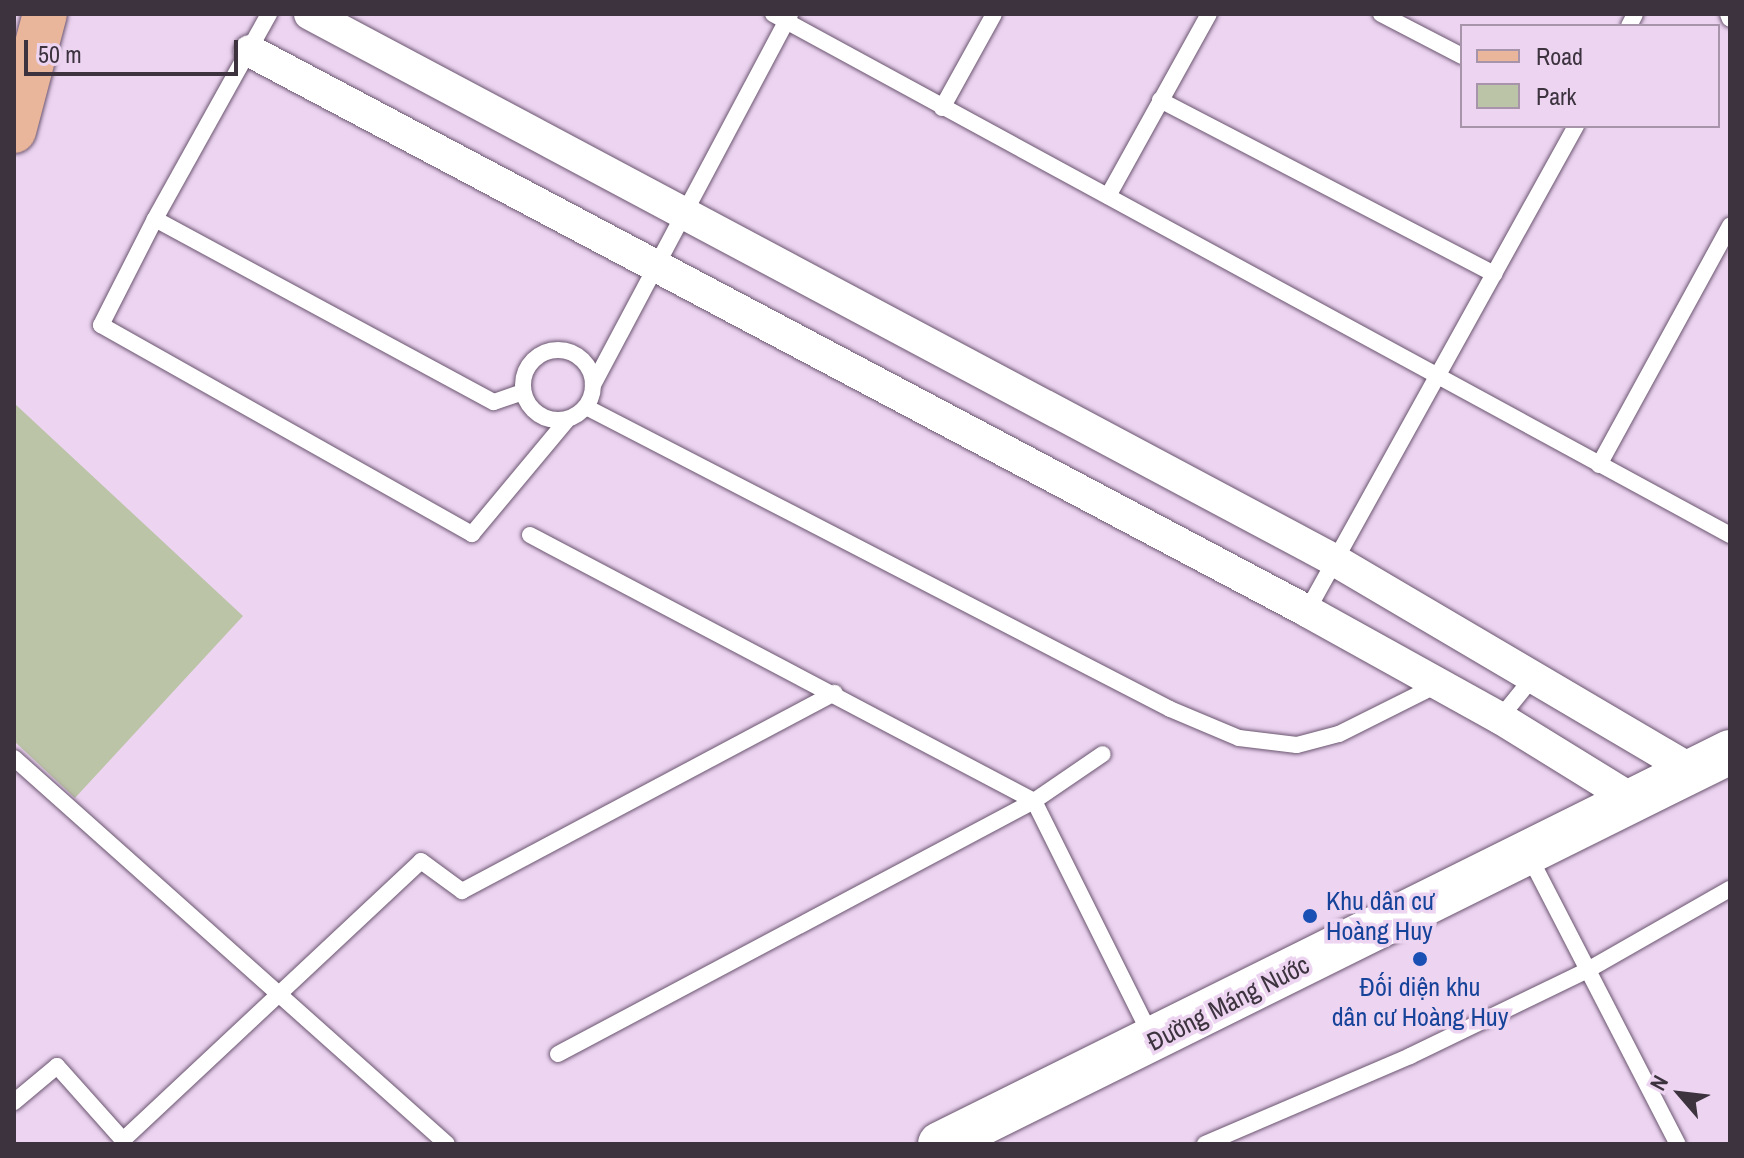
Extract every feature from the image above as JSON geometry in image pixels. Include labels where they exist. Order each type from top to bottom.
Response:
[{"type":"main road","points":[[14,131],[42,41],[45,14]]},
{"type":"main road","name":"Đường Máng Nước","points":[[940,1144],[1154,1041],[1712,761]]},
{"type":"street","points":[[310,14],[1336,561],[1534,676],[1712,761]]},
{"type":"street","points":[[250,51],[1307,611],[1500,718],[1631,799]]},
{"type":"lane","points":[[269,14],[155,219],[101,325],[472,534],[567,420],[586,407],[593,385],[657,269],[783,17],[942,108],[1730,535]]},
{"type":"lane","points":[[942,108],[994,14]]},
{"type":"lane","points":[[1108,196],[1209,14]]},
{"type":"lane","points":[[1381,14],[1460,55]]},
{"type":"lane","points":[[1160,100],[1494,274]]},
{"type":"lane","points":[[1307,611],[1439,379],[1575,128]]},
{"type":"lane","points":[[155,219],[494,402],[523,392]]},
{"type":"lane","points":[[1599,465],[1730,226]]},
{"type":"lane","points":[[567,420],[534,412],[523,392],[526,368],[554,349],[577,355],[592,373],[593,385]]},
{"type":"lane","points":[[586,407],[1170,709],[1239,738],[1297,745],[1325,738],[1440,684]]},
{"type":"lane","points":[[530,535],[835,693],[1034,801],[1154,1041]]},
{"type":"lane","points":[[1500,718],[1534,676]]},
{"type":"lane","points":[[14,1102],[57,1066],[123,1140],[276,991],[421,861],[462,891],[835,693]]},
{"type":"lane","points":[[558,1054],[1034,801],[1103,754]]},
{"type":"lane","points":[[14,758],[447,1144]]},
{"type":"lane","points":[[1527,852],[1678,1144]]},
{"type":"lane","points":[[1205,1144],[1410,1056],[1586,971],[1730,889]]},
{"type":"green space","points":[[14,403],[243,616],[75,798],[14,741]]},
{"type":"place","name":"Khu dân cư Hoàng Huy","points":[[1310,916]]},
{"type":"place","name":"Đối diện khu dân cư Hoàng Huy","points":[[1420,959]]}]
